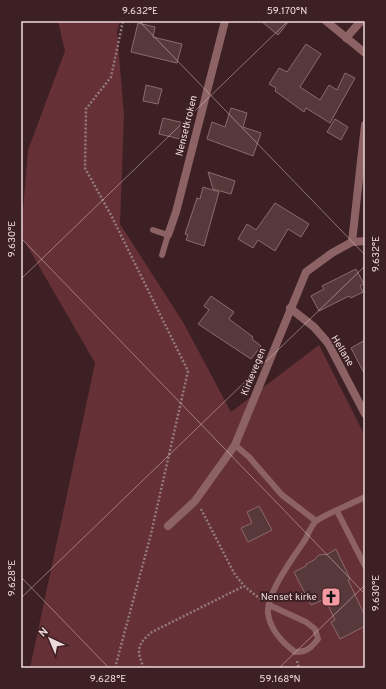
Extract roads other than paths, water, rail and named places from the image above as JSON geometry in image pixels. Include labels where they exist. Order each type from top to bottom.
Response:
[{"type":"street","name":"Nensetkroken","points":[[168,235],[225,21]]},
{"type":"street","points":[[326,21],[365,53]]},
{"type":"street","points":[[346,38],[361,21]]},
{"type":"street","points":[[352,242],[365,125]]},
{"type":"street","name":"Kirkevegen","points":[[168,526],[195,501],[235,446],[290,308],[306,272],[332,253],[352,242],[365,241]]},
{"type":"street","name":"Hellane","points":[[290,308],[314,327],[328,343],[365,414]]},
{"type":"lane","points":[[153,230],[168,235],[162,255]]},
{"type":"lane","points":[[235,446],[249,457],[282,495],[316,521]]},
{"type":"lane","points":[[269,605],[306,622],[315,629],[318,639],[311,648],[304,652],[295,652],[278,636],[268,614],[269,605],[281,577],[316,521],[365,497]]},
{"type":"lane","points":[[337,511],[365,566]]},
{"type":"place","name":"Nenset kirke","points":[[331,597]]}]
